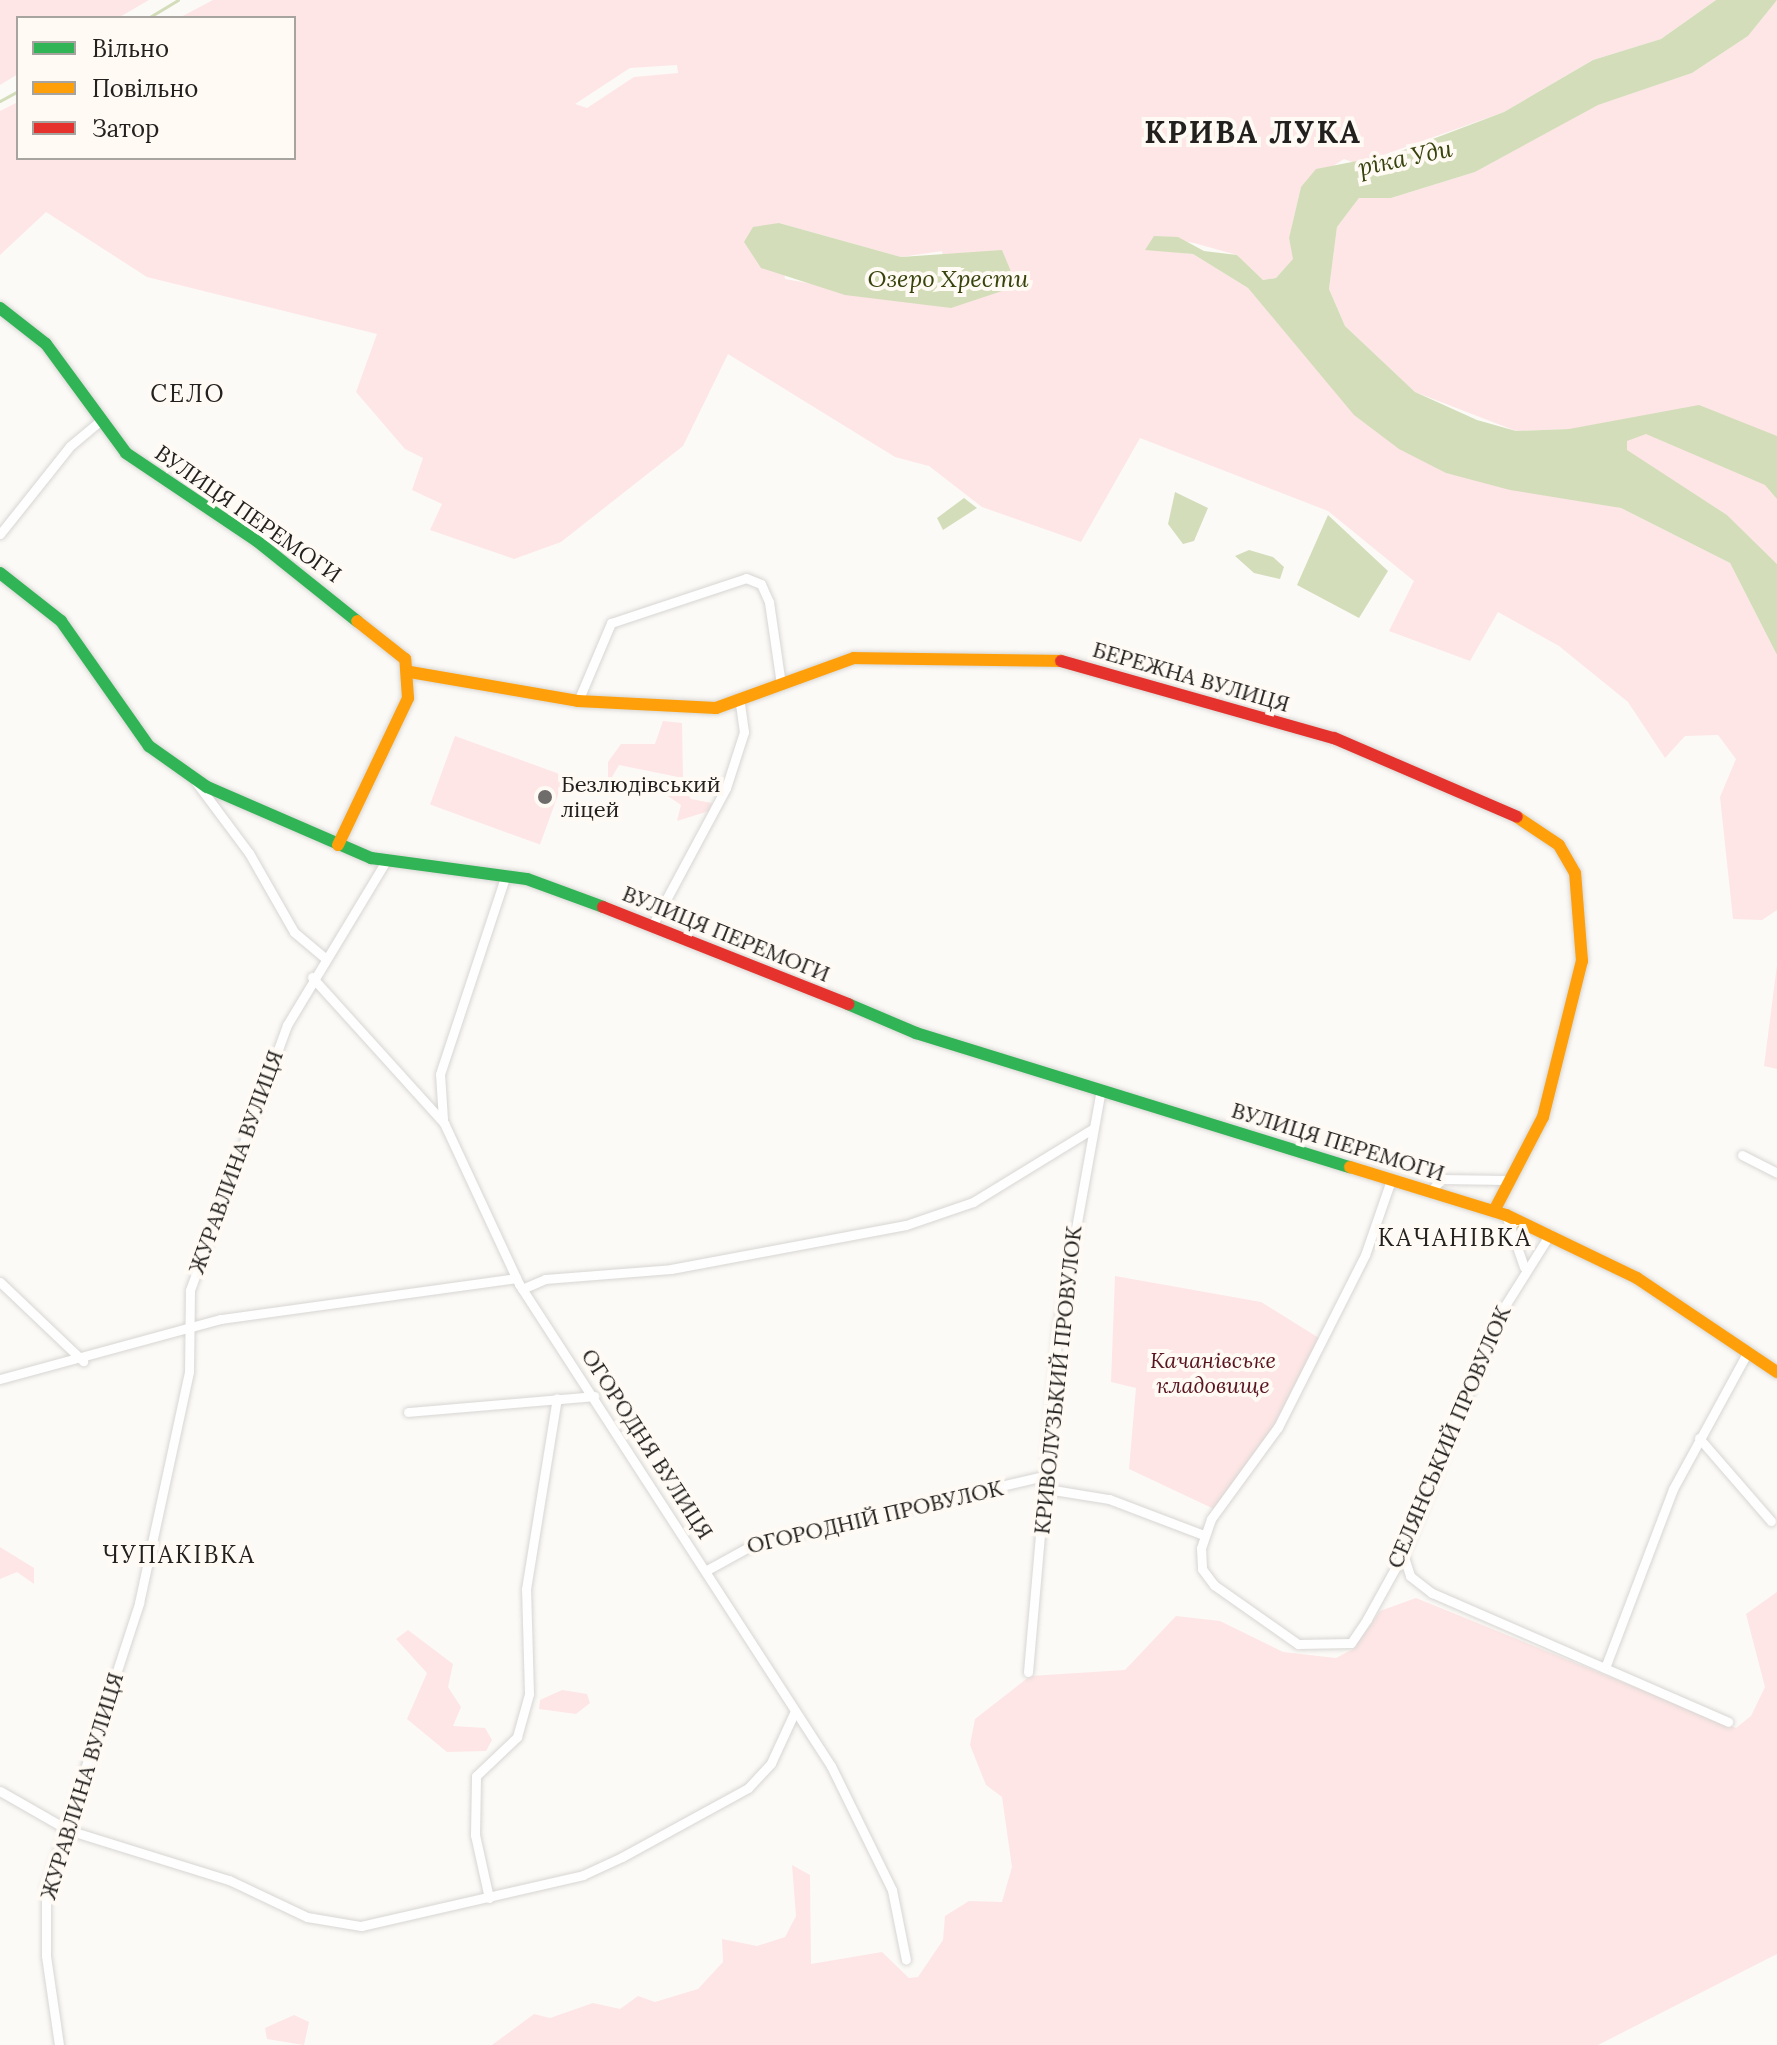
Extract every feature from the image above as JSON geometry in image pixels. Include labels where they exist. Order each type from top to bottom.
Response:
[{"type":"street","name":"ВУЛИЦЯ ПЕРЕМОГИ","points":[[0,308],[46,344],[99,422],[126,453],[384,638],[410,672]]},
{"type":"street","points":[[0,534],[74,442],[99,422]]},
{"type":"street","points":[[0,573],[53,612],[141,738],[196,782],[249,853],[294,932],[325,958]]},
{"type":"street","points":[[578,701],[611,623],[746,578],[758,581],[769,602],[781,684]]},
{"type":"street","name":"БЕРЕЖНА ВУЛИЦЯ","points":[[410,672],[578,701],[740,705],[781,684],[873,656],[1074,663],[1338,739],[1543,830],[1575,873],[1582,961],[1543,1117],[1507,1180],[1500,1213]]},
{"type":"street","points":[[338,845],[407,703],[410,672]]},
{"type":"street","points":[[653,924],[726,788],[744,732],[740,705]]},
{"type":"street","name":"ВУЛИЦЯ ПЕРЕМОГИ","points":[[196,782],[338,845],[386,861],[506,875],[653,924],[908,1030],[1500,1213],[1550,1234],[1637,1278],[1777,1372]]},
{"type":"street","name":"ЖУРАВЛИНА ВУЛИЦЯ","points":[[59,2045],[43,1901],[139,1603],[189,1372],[191,1325],[188,1298],[222,1190],[312,977],[386,861]]},
{"type":"street","points":[[444,1123],[440,1074],[506,875]]},
{"type":"street","name":"ОГОРОДНЯ ВУЛИЦЯ","points":[[312,977],[444,1123],[522,1289],[707,1570],[795,1711],[889,1884],[906,1960]]},
{"type":"street","name":"КРИВОЛУЗЬКИЙ ПРОВУЛОК","points":[[1028,1672],[1047,1489],[1060,1315],[1101,1090]]},
{"type":"street","points":[[522,1289],[545,1279],[671,1269],[906,1225],[973,1202],[1092,1129]]},
{"type":"street","points":[[1742,1155],[1777,1173]]},
{"type":"street","points":[[1431,1191],[1441,1179],[1507,1180]]},
{"type":"street","points":[[1047,1489],[1124,1504],[1204,1535],[1278,1427],[1365,1255],[1391,1180]]},
{"type":"street","points":[[1500,1213],[1524,1267]]},
{"type":"street","name":"СЕЛЯНСЬКИЙ ПРОВУЛОК","points":[[1204,1535],[1202,1569],[1228,1597],[1298,1644],[1351,1643],[1403,1554],[1524,1267],[1550,1234]]},
{"type":"street","points":[[0,1379],[83,1361],[191,1325],[516,1278]]},
{"type":"street","points":[[0,1282],[83,1361]]},
{"type":"street","points":[[1605,1668],[1699,1438],[1747,1353]]},
{"type":"street","points":[[408,1412],[594,1396]]},
{"type":"street","points":[[489,1898],[475,1835],[476,1776],[517,1737],[529,1694],[527,1578],[557,1398]]},
{"type":"street","points":[[1699,1438],[1771,1521]]},
{"type":"street","name":"ОГОРОДНІЙ ПРОВУЛОК","points":[[707,1570],[756,1543],[1048,1475]]},
{"type":"street","points":[[1403,1554],[1410,1576],[1432,1593],[1728,1722]]},
{"type":"street","points":[[0,1791],[68,1830],[229,1880],[307,1917],[353,1926],[583,1875],[714,1811],[762,1775],[795,1711]]},
{"type":"green space","points":[[0,0],[149,0],[121,16],[16,16],[16,75],[0,85]]},
{"type":"green space","points":[[213,0],[1716,0],[1661,39],[1593,60],[1504,112],[1358,164],[1344,159],[1301,187],[1289,239],[1294,259],[1276,278],[1263,280],[1237,255],[1194,243],[1159,237],[1147,249],[1193,254],[1248,288],[1307,358],[1446,473],[1621,508],[1730,563],[1777,655],[1777,910],[1762,920],[1733,919],[1720,797],[1736,759],[1718,735],[1685,736],[1665,758],[1628,702],[1559,646],[1498,612],[1470,661],[1389,631],[1414,581],[1328,511],[1140,438],[1081,542],[982,507],[929,466],[895,457],[728,354],[683,446],[561,542],[514,559],[430,530],[442,504],[412,490],[423,458],[405,449],[356,392],[377,334],[147,277],[46,212],[0,255],[0,111],[16,103],[16,160],[296,160],[296,16],[183,16]],"holes":[[[677,65],[678,73],[634,77],[587,108],[575,104],[630,68]],[[779,223],[901,257],[942,251],[951,308],[785,279]]]},
{"type":"green space","points":[[1777,0],[1777,564],[1727,515],[1627,451],[1569,429],[1516,431],[1415,392],[1345,326],[1329,289],[1337,227],[1359,198],[1391,198],[1475,172],[1597,105],[1692,73],[1748,36]]},
{"type":"green space","points":[[663,721],[682,723],[683,778],[619,765],[608,784],[608,762],[621,744],[655,744]]},
{"type":"green space","points":[[455,736],[565,776],[540,845],[430,805]]},
{"type":"green space","points":[[683,787],[691,799],[712,803],[709,811],[677,821],[681,805],[662,792]]},
{"type":"green space","points":[[1777,965],[1777,1069],[1764,1066]]},
{"type":"green space","name":"Качанівське кладовище","points":[[1115,1276],[1261,1302],[1319,1338],[1271,1432],[1214,1509],[1129,1469],[1136,1388],[1111,1382]]},
{"type":"green space","points":[[0,1547],[34,1568],[34,1584],[17,1572],[0,1579]]},
{"type":"green space","points":[[1777,1592],[1777,1954],[1598,2045],[492,2045],[534,2014],[550,2018],[593,2003],[620,2009],[638,1996],[655,2002],[698,1989],[723,1962],[722,1939],[757,1946],[785,1937],[796,1916],[792,1865],[810,1875],[811,1964],[882,1952],[909,1978],[918,1977],[943,1940],[945,1916],[969,1901],[1002,1902],[1012,1867],[1002,1797],[986,1785],[970,1745],[975,1719],[1030,1676],[1125,1670],[1176,1616],[1220,1621],[1283,1652],[1336,1658],[1353,1649],[1380,1611],[1416,1598],[1736,1728],[1751,1716],[1765,1687],[1746,1614]]},
{"type":"green space","points":[[408,1630],[453,1664],[448,1687],[461,1707],[453,1726],[485,1728],[492,1740],[486,1751],[447,1752],[407,1719],[427,1673],[396,1639]]},
{"type":"green space","points":[[562,1690],[587,1694],[590,1703],[576,1714],[539,1709],[540,1700]]},
{"type":"green space","points":[[294,2015],[309,2022],[304,2045],[267,2039],[265,2028]]},
{"type":"water","name":"ріка Уди","points":[[1716,0],[1777,0],[1748,36],[1692,73],[1598,105],[1475,172],[1391,198],[1359,198],[1337,227],[1329,289],[1345,326],[1415,392],[1477,420],[1516,431],[1569,429],[1699,405],[1777,436],[1777,499],[1765,485],[1646,434],[1627,441],[1627,450],[1727,515],[1777,564],[1777,655],[1730,563],[1621,508],[1510,490],[1446,473],[1399,449],[1354,415],[1248,288],[1193,254],[1145,250],[1154,236],[1178,237],[1204,251],[1237,255],[1263,280],[1276,278],[1293,259],[1289,238],[1301,187],[1316,169],[1393,154],[1504,112],[1593,60],[1661,39]]},
{"type":"water","name":"Озеро Хрести","points":[[779,223],[901,257],[1002,250],[1017,286],[951,308],[845,295],[761,268],[744,242],[753,227]]},
{"type":"water","points":[[1175,492],[1208,508],[1194,541],[1183,544],[1168,524]]},
{"type":"water","points":[[964,498],[977,508],[943,530],[937,518]]},
{"type":"water","points":[[1328,515],[1388,571],[1359,618],[1297,585]]},
{"type":"water","points":[[1249,550],[1273,557],[1284,567],[1280,579],[1254,573],[1235,556]]},
{"type":"waterway","points":[[151,16],[178,0]]},
{"type":"waterway","points":[[0,101],[16,92]]},
{"type":"traffic: fast","points":[[0,308],[46,344],[126,453],[257,541],[357,621]]},
{"type":"traffic: fast","points":[[0,573],[61,621],[149,746],[207,787],[371,858],[527,879],[603,907]]},
{"type":"traffic: fast","points":[[848,1004],[916,1033],[1350,1167]]},
{"type":"traffic: slow","points":[[338,845],[408,698],[405,659],[357,621]]},
{"type":"traffic: slow","points":[[410,672],[578,701],[716,708],[854,658],[1061,661]]},
{"type":"traffic: slow","points":[[1494,1211],[1543,1117],[1582,961],[1575,873],[1559,845],[1517,817]]},
{"type":"traffic: slow","points":[[1350,1167],[1506,1215],[1637,1278],[1777,1372]]},
{"type":"traffic: jam","points":[[1061,661],[1334,738],[1517,817]]},
{"type":"traffic: jam","points":[[603,907],[848,1004]]},
{"type":"place","name":"Безлюдівський ліцей","points":[[545,797]]},
{"type":"district","name":"КРИВА ЛУКА","points":[[1253,132]]},
{"type":"district","name":"СЕЛО","points":[[188,394]]},
{"type":"district","name":"КАЧАНІВКА","points":[[1455,1238]]},
{"type":"district","name":"ЧУПАКІВКА","points":[[179,1555]]}]
